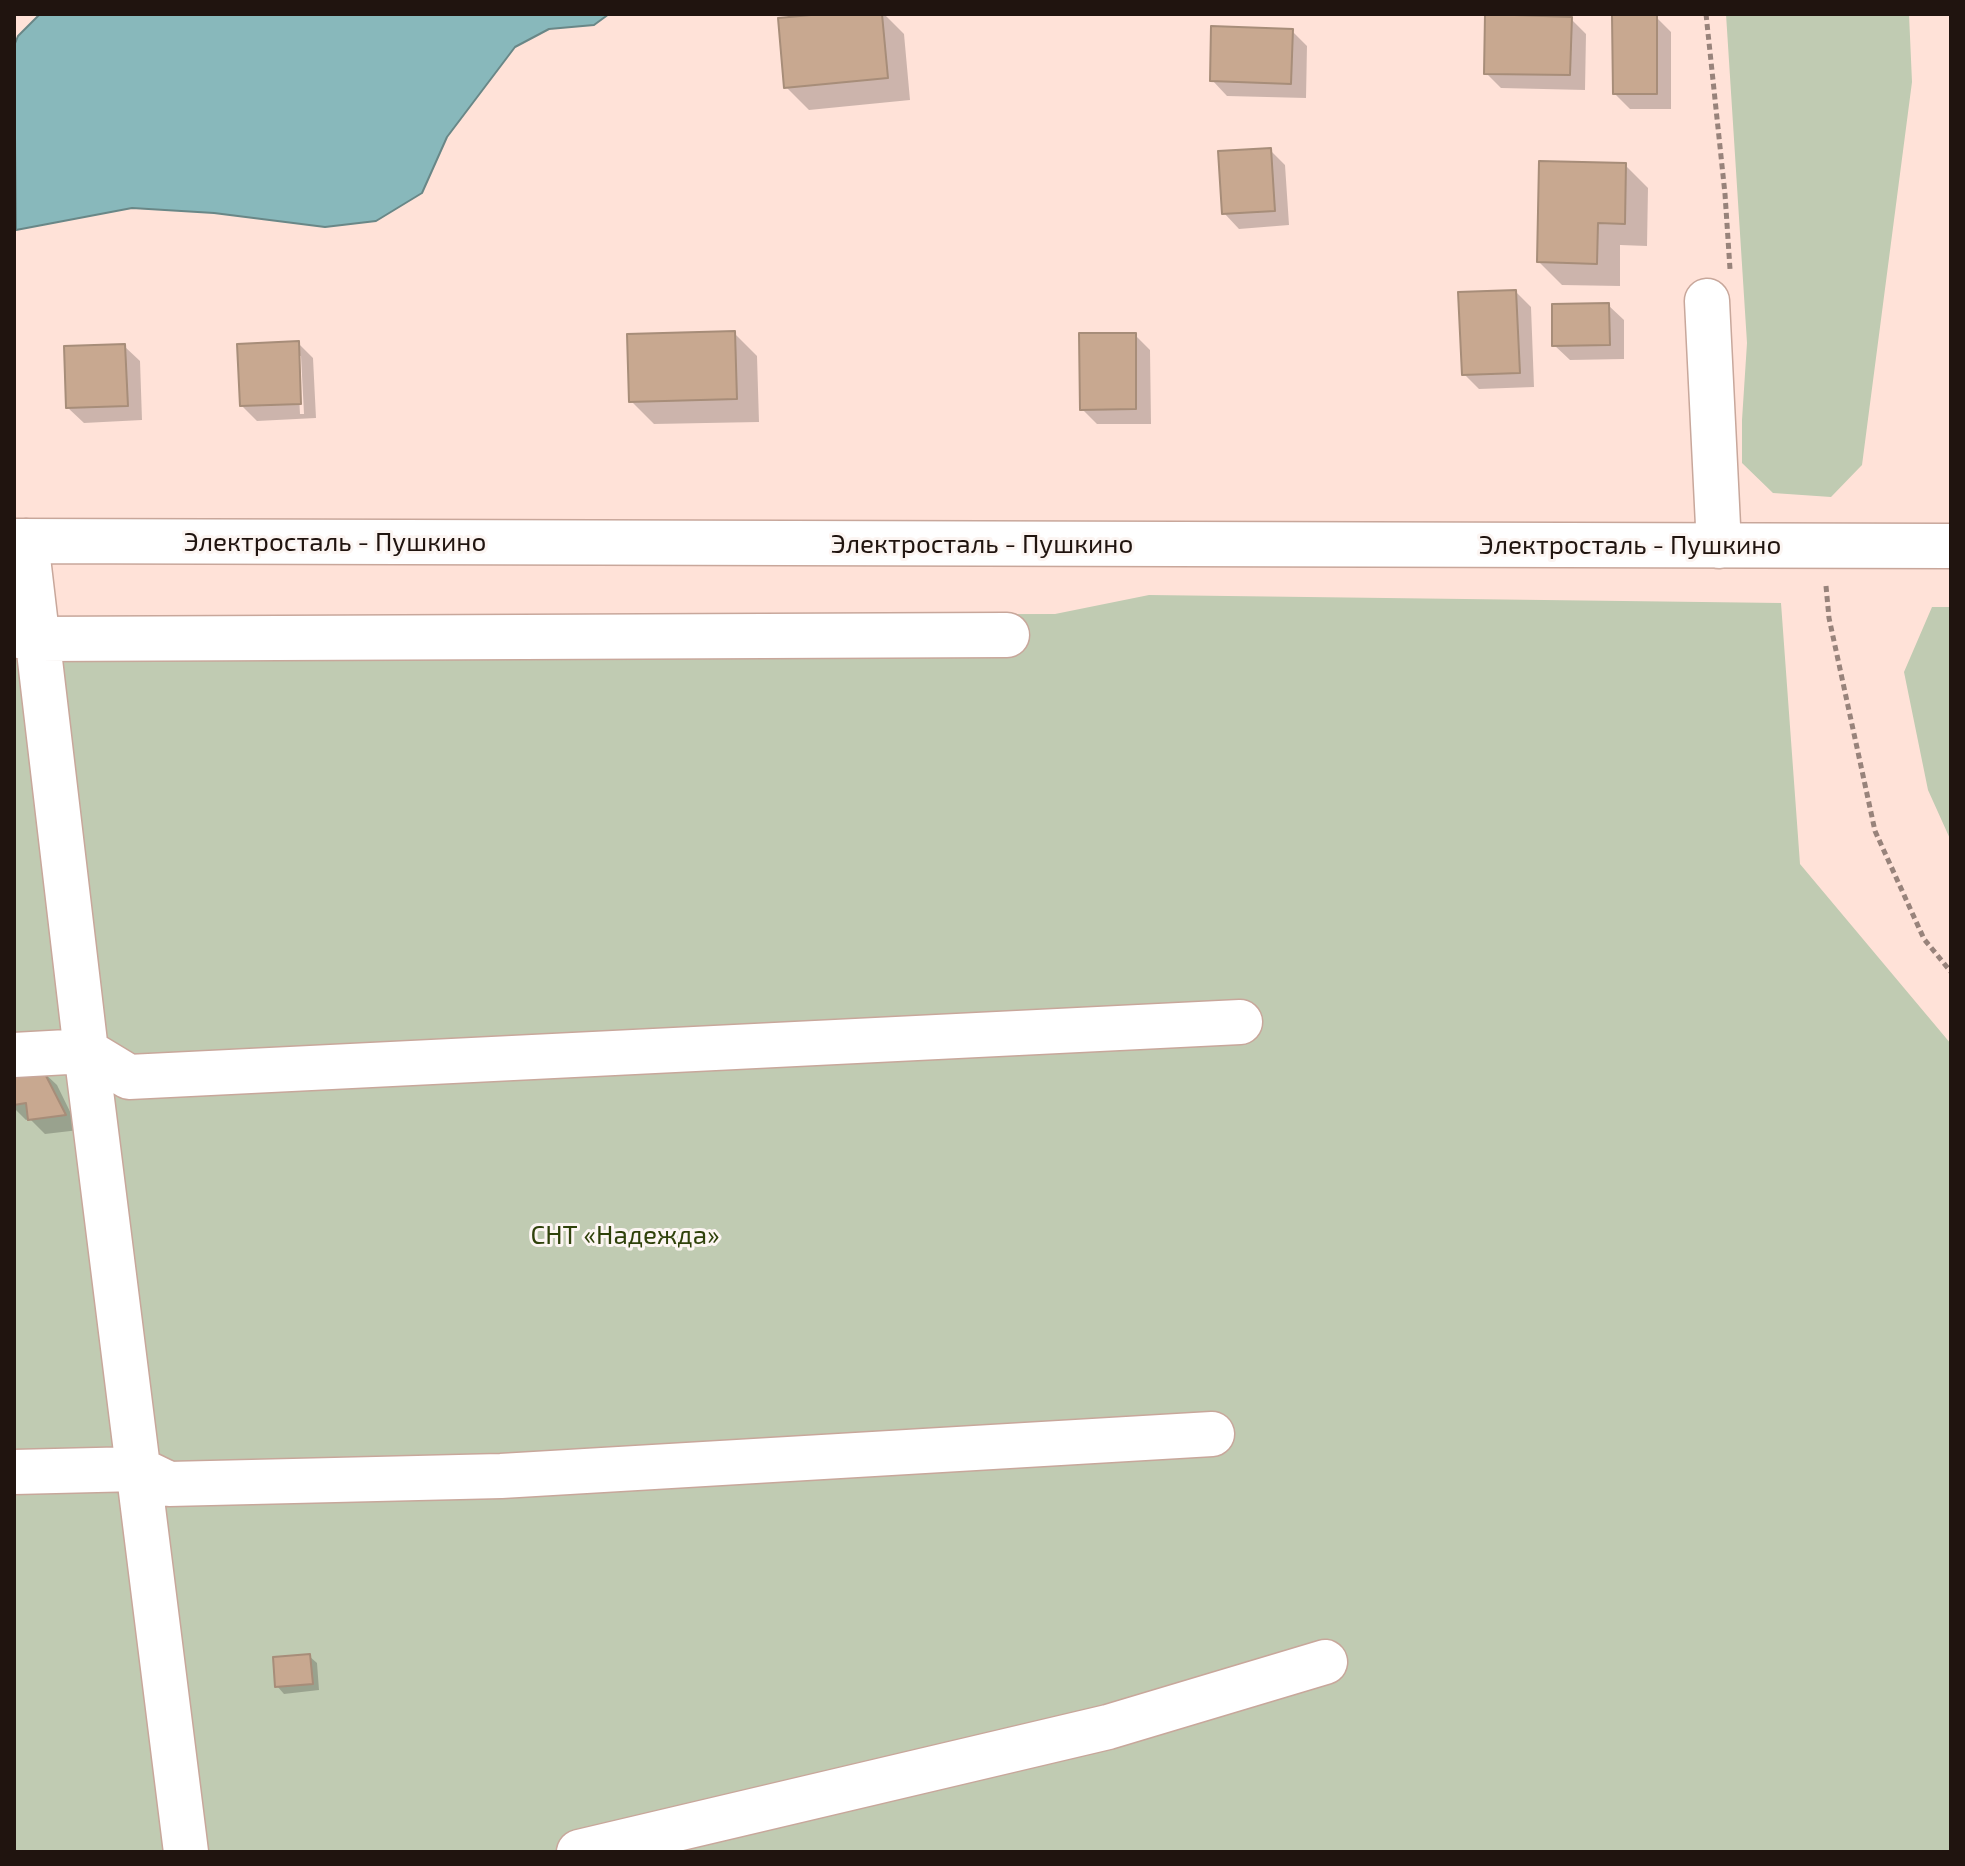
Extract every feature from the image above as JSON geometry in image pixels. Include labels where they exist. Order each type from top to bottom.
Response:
[{"type":"street","points":[[1707,301],[1719,546]]},
{"type":"street","points":[[20,541],[26,637],[86,1051],[186,1852]]},
{"type":"street","name":"Электросталь - Пушкино","points":[[20,541],[1951,546]]},
{"type":"street","points":[[26,637],[1007,635]]},
{"type":"street","points":[[14,1055],[86,1051],[129,1077],[1240,1022]]},
{"type":"street","points":[[14,1472],[138,1469],[169,1484],[501,1476],[1212,1434]]},
{"type":"street","points":[[579,1852],[1108,1727],[1325,1662]]},
{"type":"path","points":[[1706,14],[1731,281],[1723,301],[1707,301]]},
{"type":"path","points":[[1822,546],[1829,618],[1875,831],[1924,939],[1951,972]]},
{"type":"green space","points":[[1726,14],[1909,14],[1912,82],[1862,465],[1831,497],[1773,493],[1742,463],[1747,343]]},
{"type":"green space","name":"СНТ «Надежда»","points":[[1149,595],[1781,603],[1800,864],[1951,1044],[1951,1852],[14,1852],[14,616],[1055,614]]},
{"type":"green space","points":[[1932,607],[1951,607],[1951,841],[1928,790],[1904,672]]},
{"type":"water","points":[[40,14],[609,14],[594,25],[549,29],[515,47],[447,137],[422,193],[376,221],[325,227],[214,213],[132,208],[16,230],[14,46],[18,36]]},
{"type":"building","points":[[882,14],[888,78],[784,88],[778,18]]},
{"type":"building","points":[[1485,14],[1572,17],[1570,75],[1484,74]]},
{"type":"building","points":[[1612,15],[1657,15],[1657,94],[1613,94]]},
{"type":"building","points":[[1211,26],[1293,29],[1291,84],[1210,81]]},
{"type":"building","points":[[1271,148],[1275,211],[1222,214],[1218,151]]},
{"type":"building","points":[[1539,161],[1626,163],[1625,224],[1598,223],[1597,264],[1537,262]]},
{"type":"building","points":[[1516,290],[1520,373],[1462,375],[1458,292]]},
{"type":"building","points":[[1609,303],[1610,345],[1552,346],[1552,304]]},
{"type":"building","points":[[735,331],[737,399],[629,402],[627,334]]},
{"type":"building","points":[[1079,333],[1136,333],[1136,409],[1080,410]]},
{"type":"building","points":[[299,341],[301,404],[240,406],[237,344]]},
{"type":"building","points":[[125,344],[128,406],[66,408],[64,346]]},
{"type":"building","points":[[14,1068],[42,1068],[66,1115],[28,1120],[26,1103],[14,1105]]},
{"type":"building","points":[[310,1654],[313,1684],[275,1687],[273,1657]]}]
